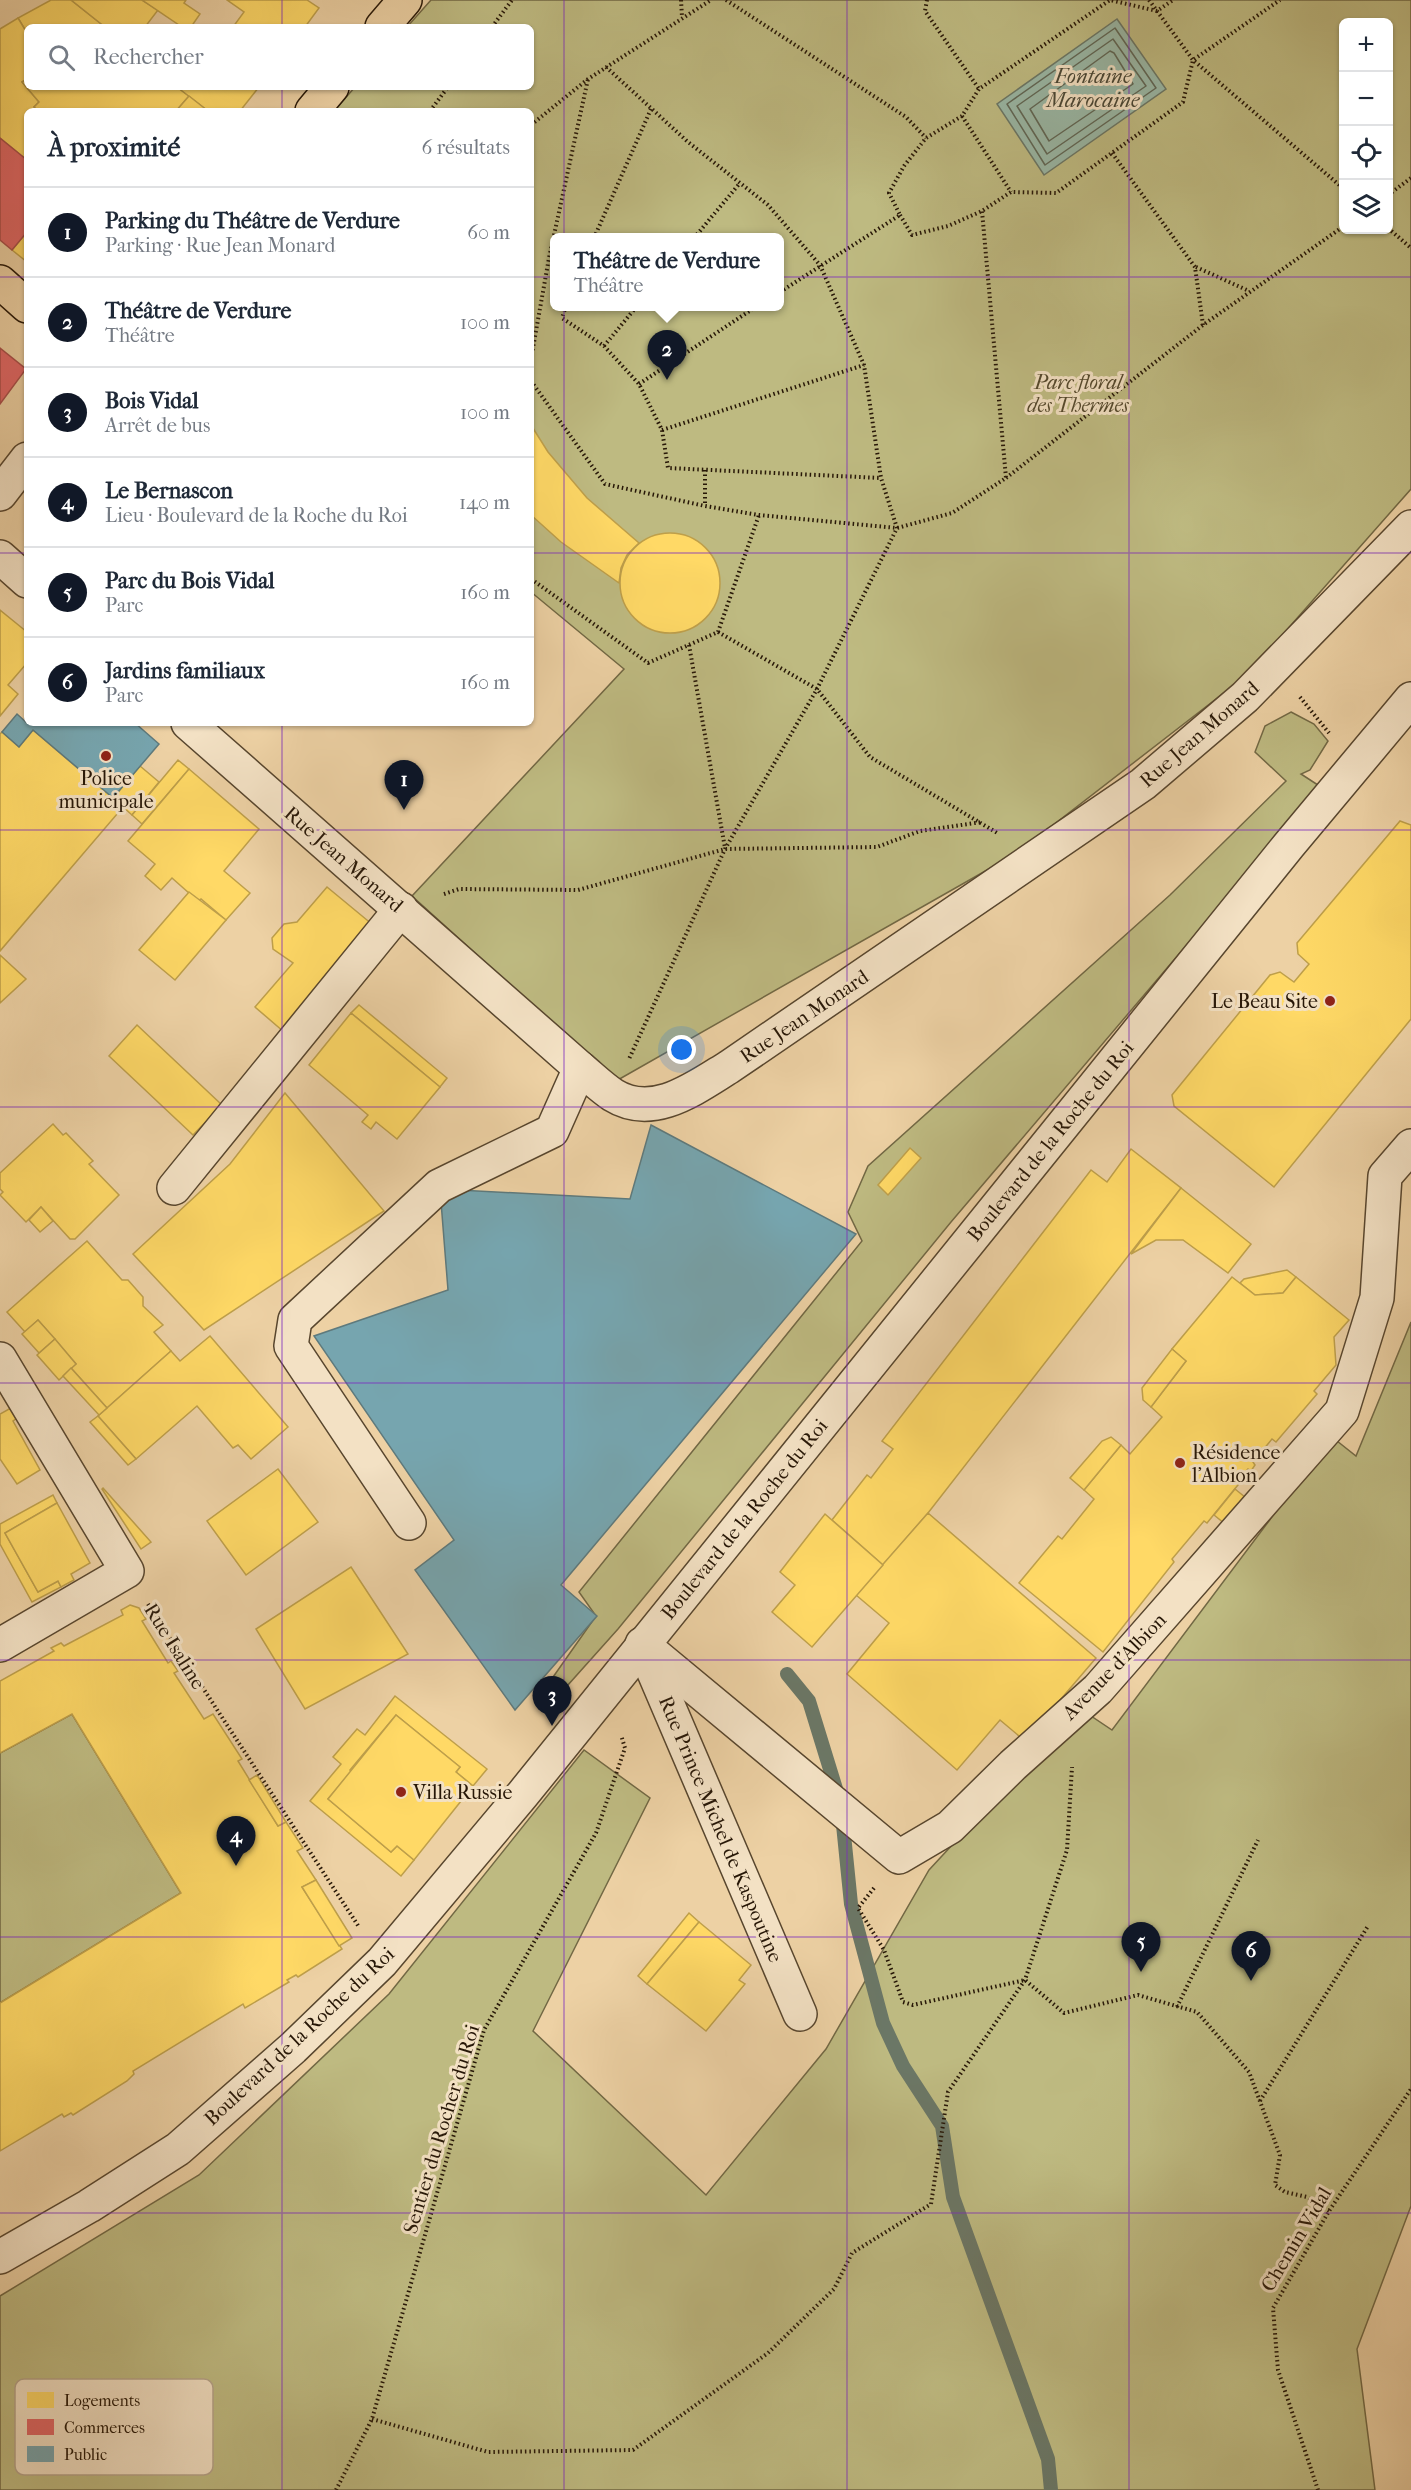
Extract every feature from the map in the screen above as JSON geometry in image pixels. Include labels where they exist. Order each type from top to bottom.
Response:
[{"type":"main road","points":[[385,24],[405,0]]},
{"type":"main road","points":[[314,108],[330,90]]},
{"type":"main road","points":[[0,282],[24,303]]},
{"type":"street","points":[[0,494],[24,463]]},
{"type":"street","name":"Rue Jean Monard","points":[[191,726],[613,1095],[632,1104],[655,1105],[689,1092],[739,1061],[1143,784],[1245,698],[1411,527]]},
{"type":"street","points":[[0,557],[24,578]]},
{"type":"street","name":"Boulevard de la Roche du Roi","points":[[0,2257],[89,2206],[178,2149],[293,2048],[382,1962],[523,1794],[1289,845],[1411,699]]},
{"type":"street","points":[[174,1188],[400,909]]},
{"type":"street","points":[[409,1523],[291,1346],[295,1320],[439,1186],[552,1131],[580,1068]]},
{"type":"street","name":"Avenue d'Albion","points":[[899,1857],[950,1827],[1013,1765],[1098,1689],[1342,1411],[1377,1298],[1385,1176],[1411,1146]]},
{"type":"street","points":[[0,1359],[127,1571],[0,1645]]},
{"type":"street","points":[[642,1644],[899,1857]]},
{"type":"street","name":"Rue Prince Michel de Kaspoutine","points":[[642,1644],[800,2014]]},
{"type":"path","points":[[494,24],[512,0]]},
{"type":"path","points":[[681,0],[682,17]]},
{"type":"path","points":[[534,123],[588,79],[711,0]]},
{"type":"path","points":[[726,0],[906,117],[926,138]]},
{"type":"path","points":[[927,0],[925,11],[979,90]]},
{"type":"path","points":[[1173,0],[1157,11],[1110,0],[979,90],[962,116],[926,138],[904,165],[889,193],[912,235],[948,226],[982,211],[1011,192],[1056,193],[1183,102],[1193,60],[1280,0]]},
{"type":"path","points":[[1149,0],[1193,60],[1339,185]]},
{"type":"path","points":[[606,67],[651,109],[768,205],[820,265],[864,365],[881,478],[897,528],[817,689],[725,849],[613,1095]]},
{"type":"path","points":[[554,233],[588,79]]},
{"type":"path","points":[[432,108],[446,90]]},
{"type":"path","points":[[596,233],[651,109]]},
{"type":"path","points":[[962,116],[1011,192]]},
{"type":"path","points":[[1112,153],[1195,267],[1203,325]]},
{"type":"path","points":[[1393,192],[1411,178]]},
{"type":"path","points":[[697,233],[740,183]]},
{"type":"path","points":[[982,211],[1006,478]]},
{"type":"path","points":[[784,289],[900,215]]},
{"type":"path","points":[[534,385],[605,483],[705,506],[759,515],[897,528],[952,513],[1006,478],[1203,325],[1339,229]]},
{"type":"path","points":[[1393,232],[1411,248]]},
{"type":"path","points":[[534,342],[550,253]]},
{"type":"path","points":[[1195,267],[1250,291]]},
{"type":"path","points":[[564,311],[562,318],[604,346],[639,384],[662,430],[668,468],[881,478]]},
{"type":"path","points":[[604,346],[633,311]]},
{"type":"path","points":[[639,384],[749,311]]},
{"type":"path","points":[[662,430],[864,365]]},
{"type":"path","points":[[705,470],[705,506]]},
{"type":"path","points":[[534,581],[648,663],[718,632],[759,515]]},
{"type":"path","points":[[718,632],[817,689],[870,757],[982,822],[1035,858]]},
{"type":"path","points":[[689,645],[725,849]]},
{"type":"path","points":[[1276,666],[1332,737]]},
{"type":"path","points":[[400,909],[459,889],[578,890],[725,849],[878,847],[920,831],[982,822]]},
{"type":"path","name":"Rue Isaline","points":[[127,1571],[360,1928]]},
{"type":"path","name":"Sentier du Rocher du Roi","points":[[336,2490],[372,2419],[484,2030],[596,1833],[625,1748],[606,1689]]},
{"type":"path","points":[[372,2419],[488,2452],[633,2450],[768,2352],[834,2289],[852,2253],[931,2204],[948,2092],[1025,1980],[1067,1850],[1072,1763]]},
{"type":"path","points":[[1177,2007],[1258,1840]]},
{"type":"path","points":[[899,1857],[858,1908],[884,1950],[903,2002],[914,2005],[1025,1980]]},
{"type":"path","points":[[1260,2101],[1368,1926]]},
{"type":"path","points":[[1025,1980],[1064,2013],[1138,1995],[1197,2012],[1249,2072],[1280,2155],[1275,2185],[1285,2192],[1307,2197],[1329,2211]]},
{"type":"path","name":"Chemin Vidal","points":[[1318,2490],[1278,2370],[1273,2308],[1329,2211],[1411,2089]]},
{"type":"green space","name":"Parc floral des Thermes","points":[[431,0],[1411,0],[1411,489],[1247,675],[1017,853],[616,1081],[412,896],[624,669],[534,594],[534,108],[337,108],[352,90],[534,90],[534,24],[410,24]]},
{"type":"green space","points":[[1291,712],[1314,724],[1328,741],[1310,770],[1301,774],[1321,787],[951,1222],[618,1629],[567,1686],[551,1680],[596,1616],[579,1592],[862,1241],[848,1212],[868,1166],[1170,895],[1286,781],[1255,752],[1265,726]]},
{"type":"green space","points":[[1411,1322],[1411,2206],[1357,2349],[1375,2490],[0,2490],[0,2296],[199,2175],[389,1994],[584,1750],[650,1798],[533,2031],[706,2195],[826,2049],[929,1870],[1079,1708],[1112,1730],[1332,1437],[1356,1456]]},
{"type":"green space","points":[[72,1714],[181,1893],[0,2003],[0,1753]]},
{"type":"water","name":"Fontaine Marocaine","points":[[1117,19],[1166,89],[1044,175],[997,104]]},
{"type":"building: Logements","points":[[51,0],[71,0],[101,24],[24,24],[24,28],[18,18]]},
{"type":"building: Logements","points":[[71,0],[142,0],[158,10],[147,24],[101,24]]},
{"type":"building: Logements","points":[[142,0],[186,0],[184,3],[200,14],[193,24],[178,24]]},
{"type":"building: Logements","points":[[227,0],[307,0],[319,8],[307,24],[235,24],[244,12]]},
{"type":"building: Logements","points":[[18,18],[24,28],[24,81],[22,82],[24,90],[29,90],[39,102],[35,108],[24,108],[24,158],[0,138],[0,29]]},
{"type":"building: Logements","points":[[29,90],[181,90],[189,96],[179,108],[35,108],[39,102]]},
{"type":"building: Logements","points":[[181,90],[257,90],[242,108],[204,108]]},
{"type":"building: Logements","points":[[189,96],[204,108],[179,108]]},
{"type":"building: Logements","points":[[24,236],[24,260],[12,250]]},
{"type":"building: Logements","points":[[534,430],[548,452],[587,498],[639,543],[627,555],[621,568],[619,583],[561,542],[534,518]]},
{"type":"building: Logements","points":[[670,533],[698,541],[712,555],[720,583],[712,611],[698,625],[670,633],[642,625],[628,611],[620,583],[628,555],[642,541]]},
{"type":"building: Logements","points":[[0,610],[24,630],[24,666],[8,685],[18,694],[0,716]]},
{"type":"building: Logements","points":[[33,730],[113,798],[140,766],[159,782],[132,815],[123,807],[0,951],[0,734],[2,732],[19,747]]},
{"type":"building: Logements","points":[[178,760],[189,769],[142,824],[132,815]]},
{"type":"building: Logements","points":[[189,769],[259,829],[224,871],[250,893],[226,920],[201,899],[198,901],[172,878],[161,890],[145,876],[155,864],[128,841]]},
{"type":"building: Logements","name":"Le Beau Site","points":[[1400,821],[1411,825],[1411,1019],[1274,1187],[1174,1106],[1172,1095],[1270,975],[1280,972],[1294,982],[1309,964],[1298,954],[1297,943]]},
{"type":"building: Logements","points":[[327,887],[373,925],[284,1032],[255,1007],[293,963],[273,949],[272,938],[284,924],[297,922]]},
{"type":"building: Logements","points":[[189,892],[226,920],[175,980],[139,950]]},
{"type":"building: Logements","points":[[0,955],[26,979],[0,1003]]},
{"type":"building: Logements","points":[[359,1005],[447,1078],[440,1087],[351,1013]]},
{"type":"building: Logements","points":[[351,1013],[440,1087],[397,1139],[376,1122],[371,1129],[362,1122],[368,1115],[309,1065]]},
{"type":"building: Logements","points":[[137,1025],[222,1105],[193,1135],[109,1056]]},
{"type":"building: Logements","points":[[285,1093],[384,1211],[204,1330],[133,1254],[230,1164]]},
{"type":"building: Logements","points":[[53,1124],[63,1135],[66,1133],[93,1161],[89,1164],[119,1195],[75,1239],[70,1239],[41,1207],[26,1222],[0,1195],[3,1192],[0,1189],[0,1173]]},
{"type":"building: Logements","points":[[910,1148],[921,1158],[888,1195],[878,1185]]},
{"type":"building: Logements","points":[[1131,1149],[1181,1188],[928,1513],[883,1565],[832,1520],[867,1475],[871,1478],[893,1449],[882,1441],[1091,1170],[1107,1182]]},
{"type":"building: Logements","points":[[1181,1188],[1251,1244],[1228,1273],[1183,1240],[1156,1240],[1131,1254]]},
{"type":"building: Logements","points":[[41,1207],[53,1221],[40,1232],[29,1220]]},
{"type":"building: Logements","points":[[87,1241],[122,1280],[128,1280],[143,1297],[143,1306],[163,1325],[154,1332],[171,1351],[107,1408],[71,1368],[76,1364],[38,1320],[25,1332],[7,1312]]},
{"type":"building: Logements","points":[[1287,1270],[1296,1277],[1283,1293],[1255,1295],[1240,1283],[1244,1279]]},
{"type":"building: Logements","name":"Résidence l'Albion","points":[[1232,1277],[1255,1295],[1283,1293],[1296,1277],[1349,1320],[1334,1337],[1336,1365],[1314,1391],[1317,1394],[1276,1442],[1272,1439],[1253,1462],[1255,1465],[1251,1471],[1248,1469],[1240,1478],[1242,1480],[1207,1523],[1204,1521],[1172,1559],[1174,1562],[1103,1652],[1019,1583],[1058,1536],[1062,1539],[1094,1499],[1084,1490],[1121,1445],[1130,1454],[1162,1417],[1151,1407],[1186,1361],[1172,1349]]},
{"type":"building: Logements","points":[[38,1320],[55,1339],[39,1353],[22,1334]]},
{"type":"building: Logements","points":[[210,1336],[288,1427],[251,1459],[238,1445],[233,1448],[197,1406],[136,1459],[98,1416],[171,1351],[180,1361]]},
{"type":"building: Logements","points":[[55,1339],[76,1364],[59,1380],[37,1355]]},
{"type":"building: Logements","points":[[1172,1349],[1186,1361],[1151,1407],[1143,1400],[1142,1388]]},
{"type":"building: Logements","points":[[71,1368],[107,1408],[99,1415],[63,1376]]},
{"type":"building: Logements","points":[[18,1404],[23,1414],[13,1421],[40,1470],[17,1484],[0,1459],[0,1414]]},
{"type":"building: Logements","points":[[98,1416],[136,1459],[128,1465],[90,1422]]},
{"type":"building: Logements","points":[[1111,1437],[1121,1445],[1084,1490],[1070,1478],[1102,1441]]},
{"type":"building: Logements","points":[[278,1469],[318,1522],[246,1575],[207,1521]]},
{"type":"building: Logements","points":[[103,1488],[151,1542],[141,1549]]},
{"type":"building: Logements","points":[[1235,1489],[1256,1506],[1235,1532],[1214,1515]]},
{"type":"building: Logements","points":[[53,1495],[57,1503],[5,1533],[38,1592],[58,1581],[61,1587],[32,1602],[0,1544],[0,1524]]},
{"type":"building: Logements","points":[[57,1503],[90,1563],[71,1574],[74,1580],[61,1587],[58,1581],[38,1592],[5,1533]]},
{"type":"building: Logements","points":[[928,1513],[1096,1658],[1025,1741],[1000,1720],[957,1770],[847,1674],[889,1623],[856,1595]]},
{"type":"building: Logements","points":[[825,1514],[883,1565],[812,1647],[772,1612],[795,1585],[780,1572]]},
{"type":"building: Logements","points":[[351,1567],[408,1654],[305,1709],[256,1629]]},
{"type":"building: Logements","points":[[130,1605],[139,1608],[146,1619],[142,1621],[168,1663],[171,1661],[178,1671],[174,1673],[204,1719],[213,1714],[242,1759],[238,1761],[278,1826],[286,1822],[303,1848],[297,1851],[316,1880],[302,1887],[342,1949],[298,1977],[296,1975],[287,1980],[289,1982],[245,2008],[243,2004],[133,2071],[134,2074],[127,2081],[73,2115],[71,2113],[64,2117],[62,2114],[0,2151],[0,2003],[181,1893],[72,1714],[0,1753],[0,1681],[54,1651],[51,1648],[61,1643],[64,1646],[123,1615],[121,1610]]},
{"type":"building: Logements","points":[[395,1696],[487,1769],[473,1786],[456,1772],[460,1767],[396,1715],[350,1770],[352,1771],[328,1799],[391,1852],[397,1846],[414,1860],[401,1876],[310,1801],[341,1764],[333,1757],[357,1729],[365,1735]]},
{"type":"building: Logements","name":"Villa Russie","points":[[396,1715],[460,1767],[456,1772],[473,1786],[414,1860],[397,1846],[391,1852],[328,1799]]},
{"type":"building: Logements","points":[[257,1775],[286,1822],[278,1826],[249,1780]]},
{"type":"building: Logements","points":[[316,1880],[352,1938],[339,1946],[302,1887]]},
{"type":"building: Logements","points":[[689,1913],[699,1922],[647,1984],[638,1976]]},
{"type":"building: Logements","points":[[699,1922],[751,1965],[739,1980],[745,1984],[706,2031],[647,1984]]},
{"type":"building: Commerces","points":[[0,138],[24,158],[24,236],[12,250],[0,240]]},
{"type":"building: Commerces","points":[[0,348],[24,367],[24,372],[0,404]]},
{"type":"building: Public","name":"Police municipale","points":[[17,714],[24,720],[24,726],[138,726],[159,744],[113,798],[33,730],[19,747],[2,732]]},
{"type":"building: Public","points":[[651,1125],[856,1234],[561,1585],[597,1616],[515,1710],[415,1570],[454,1540],[314,1336],[448,1290],[440,1189],[630,1199]]},
{"type":"waterway","points":[[787,1674],[809,1701],[841,1805],[851,1904],[883,2023],[903,2066],[942,2126],[953,2197],[1048,2459],[1051,2490]]},
{"type":"place","name":"Théâtre de Verdure","points":[[667,380]]},
{"type":"place","name":"Police municipale","points":[[106,756]]},
{"type":"place","name":"Parking du Théâtre de Verdure","points":[[404,810]]},
{"type":"place","name":"Le Beau Site","points":[[1330,1001]]},
{"type":"place","name":"Résidence l'Albion","points":[[1180,1463]]},
{"type":"place","name":"Bois Vidal","points":[[552,1726]]},
{"type":"place","name":"Villa Russie","points":[[401,1792]]},
{"type":"place","name":"Le Bernascon","points":[[236,1866]]},
{"type":"place","name":"Parc du Bois Vidal","points":[[1141,1972]]},
{"type":"place","name":"Jardins familiaux","points":[[1251,1981]]}]
